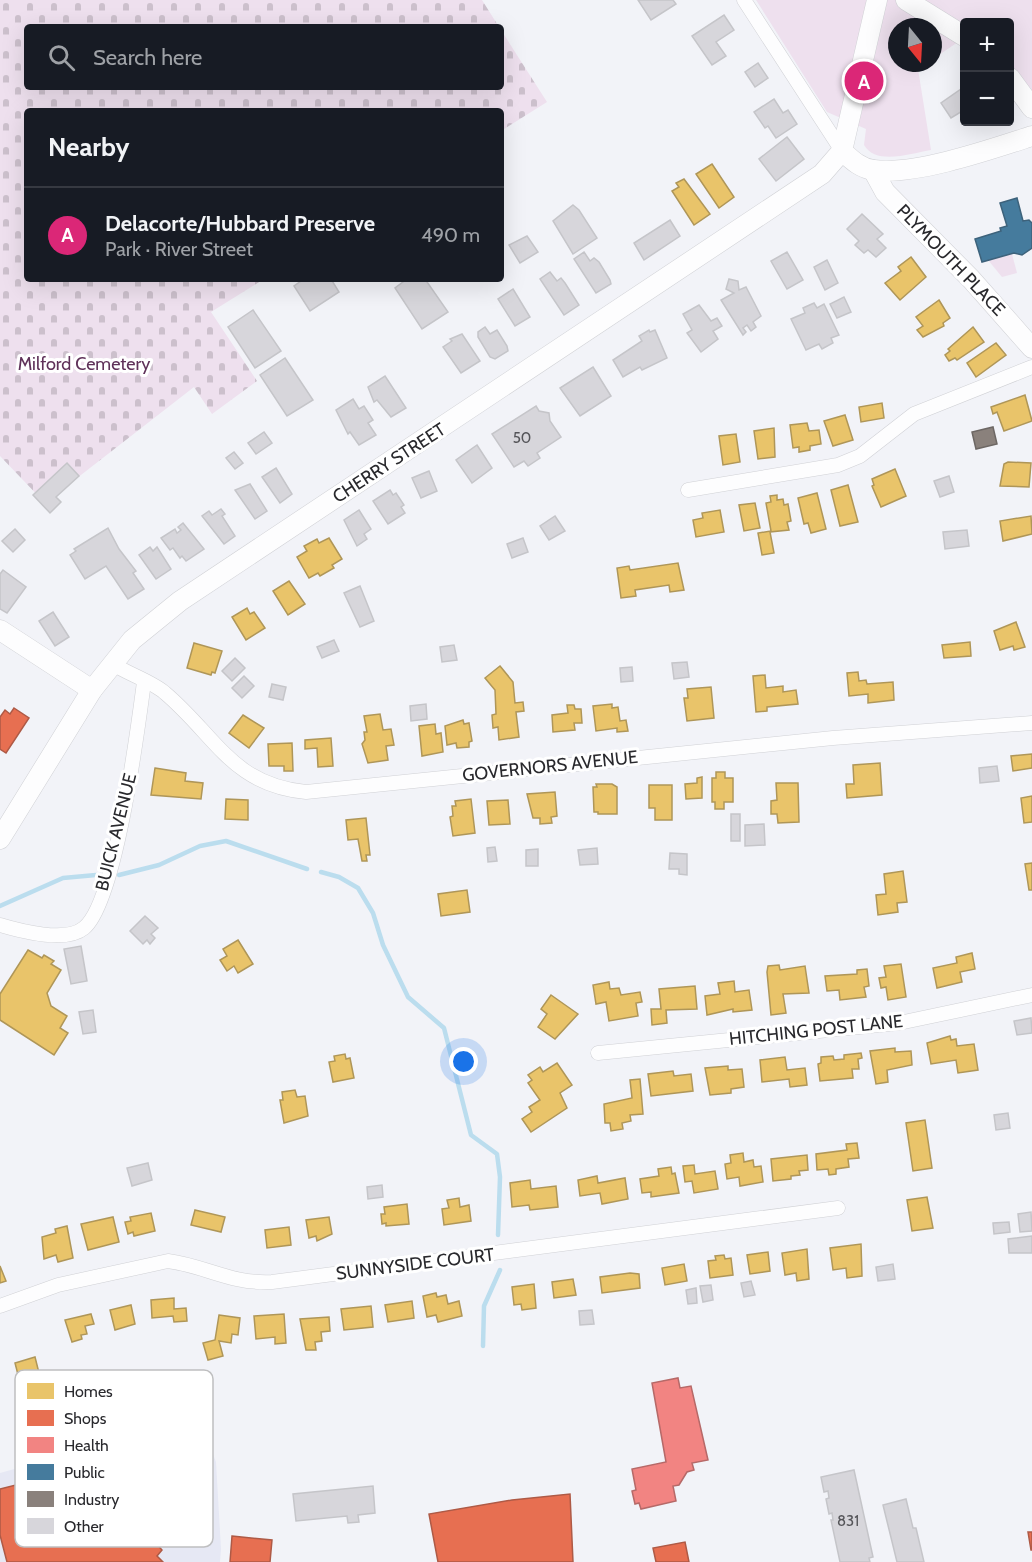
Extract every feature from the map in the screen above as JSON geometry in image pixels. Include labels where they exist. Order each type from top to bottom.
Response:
[{"type":"main road","points":[[877,0],[842,151],[855,164],[873,170],[898,169],[936,162],[1032,136]]},
{"type":"main road","points":[[906,0],[960,34]]},
{"type":"main road","points":[[1014,83],[1032,108]]},
{"type":"main road","name":"CHERRY STREET","points":[[0,839],[92,690],[132,640],[180,601],[822,174],[842,151]]},
{"type":"main road","name":"PLYMOUTH PLACE","points":[[873,170],[885,192],[971,279],[1032,348]]},
{"type":"main road","points":[[0,630],[92,690]]},
{"type":"street","points":[[744,0],[842,151]]},
{"type":"street","points":[[688,490],[838,465],[860,456],[921,411],[1032,367]]},
{"type":"street","name":"GOVERNORS AVENUE","points":[[112,664],[167,694],[252,777],[271,786],[306,792],[821,739],[1032,723]]},
{"type":"street","name":"BUICK AVENUE","points":[[0,925],[28,933],[75,933],[85,928],[93,916],[111,871],[131,776],[144,682]]},
{"type":"street","name":"HITCHING POST LANE","points":[[598,1053],[899,1023],[1032,995]]},
{"type":"street","name":"SUNNYSIDE COURT","points":[[0,1306],[58,1285],[168,1262],[183,1263],[227,1279],[251,1283],[272,1282],[838,1208]]},
{"type":"shaded area","points":[[213,1455],[216,1462],[220,1562],[0,1562],[0,1473],[15,1469],[15,1547],[213,1547]]},
{"type":"green space","name":"Milford Cemetery","points":[[0,0],[482,0],[497,24],[24,24],[24,90],[504,90],[504,35],[547,102],[504,129],[504,108],[24,108],[24,282],[259,282],[211,312],[257,381],[212,414],[194,387],[45,503],[0,456]]},
{"type":"green space","points":[[756,0],[1032,0],[1032,95],[1014,74],[1014,18],[960,18],[960,44],[958,42],[942,53],[942,18],[888,18],[888,72],[918,72],[931,150],[885,157],[877,155],[864,145],[866,129],[827,112]]},
{"type":"green space","points":[[1012,254],[1017,273],[1002,277],[988,260]]},
{"type":"building: Homes","points":[[712,164],[734,197],[719,208],[696,174]]},
{"type":"building: Homes","points":[[684,179],[710,214],[694,225],[672,191],[679,187],[676,183]]},
{"type":"building: Homes","points":[[911,257],[926,277],[900,300],[885,283],[901,271],[898,267]]},
{"type":"building: Homes","points":[[939,300],[950,318],[943,323],[944,326],[923,337],[917,330],[923,326],[916,317]]},
{"type":"building: Homes","points":[[973,327],[984,342],[957,360],[955,358],[949,361],[945,355],[950,351],[948,349]]},
{"type":"building: Homes","points":[[996,343],[1006,355],[976,377],[967,363]]},
{"type":"building: Homes","points":[[1025,395],[1032,421],[1004,431],[997,412],[993,414],[991,407]]},
{"type":"building: Homes","points":[[882,403],[884,418],[861,422],[859,407]]},
{"type":"building: Homes","points":[[845,415],[853,440],[833,446],[824,421]]},
{"type":"building: Homes","points":[[807,423],[809,431],[819,430],[821,444],[810,446],[810,450],[799,452],[799,447],[793,448],[790,425]]},
{"type":"building: Homes","points":[[774,428],[775,457],[758,459],[754,431]]},
{"type":"building: Homes","points":[[736,434],[740,462],[723,465],[719,436]]},
{"type":"building: Homes","points":[[1008,462],[1031,463],[1029,487],[1000,486],[1004,464]]},
{"type":"building: Homes","points":[[895,469],[906,496],[881,507],[872,486],[874,485],[872,479]]},
{"type":"building: Homes","points":[[848,485],[858,522],[840,526],[831,490]]},
{"type":"building: Homes","points":[[817,493],[826,529],[811,533],[808,523],[804,524],[798,498]]},
{"type":"building: Homes","points":[[777,495],[777,500],[783,499],[784,505],[788,504],[791,521],[787,522],[789,530],[770,532],[774,553],[762,555],[758,533],[771,531],[766,503],[771,502],[770,496]]},
{"type":"building: Homes","points":[[755,503],[760,528],[744,531],[739,505]]},
{"type":"building: Homes","points":[[720,510],[724,532],[696,537],[693,520],[703,518],[702,513]]},
{"type":"building: Homes","points":[[1031,516],[1032,534],[1003,541],[1000,521]]},
{"type":"building: Homes","points":[[329,538],[342,559],[332,565],[334,568],[320,576],[318,573],[309,578],[297,557],[307,551],[304,546],[317,539],[319,543]]},
{"type":"building: Homes","points":[[678,563],[684,590],[670,592],[669,585],[635,590],[636,596],[621,598],[617,568],[629,566],[630,570]]},
{"type":"building: Homes","points":[[289,581],[305,604],[288,615],[273,591]]},
{"type":"building: Homes","points":[[247,608],[250,614],[254,612],[265,628],[246,640],[232,617]]},
{"type":"building: Homes","points":[[1016,622],[1025,647],[1014,650],[1013,646],[1000,650],[994,631]]},
{"type":"building: Homes","points":[[970,642],[971,656],[944,658],[942,645]]},
{"type":"building: Homes","points":[[194,643],[222,651],[215,673],[212,672],[211,675],[187,668]]},
{"type":"building: Homes","points":[[500,666],[513,682],[515,703],[523,702],[524,711],[516,712],[519,737],[499,740],[498,727],[493,728],[492,715],[496,714],[495,690],[485,678]]},
{"type":"building: Homes","points":[[858,672],[859,681],[866,680],[867,684],[893,682],[894,700],[868,703],[868,694],[849,696],[847,673]]},
{"type":"building: Homes","points":[[765,675],[766,688],[783,686],[783,692],[796,690],[798,704],[767,707],[767,711],[756,712],[753,676]]},
{"type":"building: Homes","points":[[711,687],[714,718],[687,721],[684,698],[688,698],[687,689]]},
{"type":"building: Homes","points":[[612,704],[612,708],[618,707],[620,721],[626,720],[628,731],[617,732],[617,728],[596,731],[593,706]]},
{"type":"building: Homes","points":[[567,705],[574,705],[575,709],[581,709],[582,723],[574,723],[575,730],[553,732],[552,715],[568,713]]},
{"type":"building: Homes","points":[[380,714],[383,730],[391,729],[394,745],[386,746],[388,760],[368,763],[362,744],[365,740],[364,732],[367,732],[364,716]]},
{"type":"building: Homes","points":[[243,715],[264,728],[249,748],[229,733]]},
{"type":"building: Homes","points":[[463,720],[464,724],[469,723],[472,741],[469,742],[469,747],[457,748],[456,743],[447,745],[445,726]]},
{"type":"building: Homes","points":[[435,724],[436,734],[441,733],[443,752],[422,756],[419,726]]},
{"type":"building: Homes","points":[[331,738],[333,766],[318,767],[317,748],[305,749],[305,740]]},
{"type":"building: Homes","points":[[292,743],[293,771],[284,771],[284,766],[269,766],[268,744]]},
{"type":"building: Homes","points":[[1032,754],[1032,768],[1013,771],[1011,756]]},
{"type":"building: Homes","points":[[880,763],[882,795],[847,798],[846,784],[854,784],[853,765]]},
{"type":"building: Homes","points":[[155,768],[186,773],[185,781],[203,783],[201,799],[151,795]]},
{"type":"building: Homes","points":[[716,772],[725,772],[725,778],[733,778],[733,802],[724,802],[724,809],[715,809],[715,802],[712,802],[712,778],[716,778]]},
{"type":"building: Homes","points":[[702,777],[702,798],[686,799],[685,784],[697,783],[697,778]]},
{"type":"building: Homes","points":[[776,783],[798,783],[799,822],[778,823],[777,814],[771,814],[771,801],[777,800]]},
{"type":"building: Homes","points":[[596,784],[612,784],[617,787],[617,814],[594,812],[593,787],[597,787]]},
{"type":"building: Homes","points":[[649,785],[672,785],[672,820],[655,820],[655,808],[649,808]]},
{"type":"building: Homes","points":[[555,792],[557,816],[551,817],[552,823],[540,824],[540,818],[533,818],[527,794]]},
{"type":"building: Homes","points":[[1032,796],[1032,822],[1024,823],[1021,798]]},
{"type":"building: Homes","points":[[226,799],[248,800],[248,820],[225,819]]},
{"type":"building: Homes","points":[[471,799],[475,833],[453,836],[450,817],[453,816],[452,806],[456,806],[455,801]]},
{"type":"building: Homes","points":[[508,800],[510,824],[489,825],[487,801]]},
{"type":"building: Homes","points":[[366,818],[370,855],[366,855],[367,861],[362,861],[358,839],[348,840],[346,820]]},
{"type":"building: Homes","points":[[1032,863],[1032,890],[1029,890],[1025,864]]},
{"type":"building: Homes","points":[[903,871],[907,902],[897,903],[898,912],[878,915],[876,895],[886,894],[884,874]]},
{"type":"building: Homes","points":[[467,890],[470,912],[441,916],[438,894]]},
{"type":"building: Homes","points":[[238,940],[253,964],[238,973],[234,966],[227,971],[220,960],[227,956],[223,949]]},
{"type":"building: Homes","points":[[28,950],[42,958],[44,955],[54,961],[51,964],[61,970],[47,993],[51,1006],[67,1016],[60,1028],[68,1033],[54,1055],[0,1020],[0,994]]},
{"type":"building: Homes","points":[[972,953],[975,969],[960,972],[962,982],[937,988],[933,968],[957,963],[956,957]]},
{"type":"building: Homes","points":[[901,964],[906,997],[888,1000],[886,987],[881,988],[879,978],[886,977],[884,966]]},
{"type":"building: Homes","points":[[779,965],[780,970],[805,966],[809,993],[783,994],[786,1013],[771,1015],[767,972],[768,966]]},
{"type":"building: Homes","points":[[867,969],[869,986],[864,987],[866,997],[840,1000],[839,990],[827,991],[825,976],[857,974],[857,970]]},
{"type":"building: Homes","points":[[734,981],[735,992],[749,990],[752,1010],[733,1012],[733,1009],[707,1015],[705,996],[720,994],[718,983]]},
{"type":"building: Homes","points":[[609,982],[610,989],[619,988],[621,995],[640,992],[642,1002],[636,1003],[638,1016],[609,1021],[606,1002],[596,1004],[593,985]]},
{"type":"building: Homes","points":[[695,986],[697,1009],[666,1010],[667,1023],[652,1025],[651,1009],[661,1009],[659,989]]},
{"type":"building: Homes","points":[[551,995],[578,1014],[555,1039],[538,1027],[547,1014],[541,1009]]},
{"type":"building: Homes","points":[[950,1036],[951,1040],[956,1039],[957,1046],[974,1044],[978,1070],[958,1073],[956,1060],[931,1064],[927,1043]]},
{"type":"building: Homes","points":[[895,1048],[895,1052],[911,1051],[912,1065],[887,1070],[888,1082],[876,1084],[870,1051]]},
{"type":"building: Homes","points":[[861,1053],[862,1058],[858,1059],[859,1069],[852,1069],[853,1078],[820,1081],[818,1064],[821,1063],[821,1057],[833,1056],[834,1060],[844,1059],[844,1055]]},
{"type":"building: Homes","points":[[345,1054],[346,1059],[350,1058],[354,1078],[333,1082],[329,1062],[335,1061],[334,1056]]},
{"type":"building: Homes","points":[[785,1057],[787,1070],[805,1068],[807,1085],[790,1087],[789,1079],[762,1082],[760,1060]]},
{"type":"building: Homes","points":[[557,1063],[572,1085],[560,1093],[567,1108],[531,1132],[522,1119],[532,1112],[529,1107],[540,1100],[528,1083],[532,1080],[528,1075],[540,1067],[543,1072]]},
{"type":"building: Homes","points":[[728,1066],[728,1070],[742,1069],[744,1087],[731,1089],[731,1093],[710,1095],[705,1068]]},
{"type":"building: Homes","points":[[673,1071],[674,1076],[691,1074],[693,1091],[651,1096],[648,1074]]},
{"type":"building: Homes","points":[[640,1079],[643,1114],[630,1115],[631,1121],[622,1123],[623,1129],[611,1131],[610,1123],[605,1123],[604,1104],[632,1098],[630,1080]]},
{"type":"building: Homes","points":[[295,1090],[297,1097],[305,1096],[308,1116],[284,1123],[280,1100],[283,1100],[282,1092]]},
{"type":"building: Homes","points":[[925,1120],[932,1168],[913,1171],[906,1123]]},
{"type":"building: Homes","points":[[857,1143],[859,1158],[848,1159],[849,1167],[836,1169],[836,1174],[829,1175],[828,1169],[817,1170],[816,1154],[847,1150],[846,1144]]},
{"type":"building: Homes","points":[[743,1153],[744,1162],[753,1160],[754,1167],[761,1166],[763,1182],[740,1186],[739,1177],[727,1179],[725,1164],[731,1163],[730,1155]]},
{"type":"building: Homes","points":[[807,1155],[808,1170],[799,1171],[800,1175],[791,1176],[791,1179],[773,1181],[771,1159]]},
{"type":"building: Homes","points":[[694,1165],[695,1174],[715,1171],[718,1189],[694,1193],[692,1181],[685,1182],[683,1166]]},
{"type":"building: Homes","points":[[671,1167],[672,1174],[675,1173],[679,1193],[651,1197],[651,1192],[642,1193],[640,1179],[659,1176],[658,1169]]},
{"type":"building: Homes","points":[[597,1176],[598,1183],[625,1178],[628,1199],[602,1204],[600,1193],[580,1196],[578,1180]]},
{"type":"building: Homes","points":[[530,1180],[531,1189],[556,1186],[558,1207],[530,1210],[529,1205],[512,1207],[510,1183]]},
{"type":"building: Homes","points":[[927,1197],[933,1228],[912,1231],[907,1200]]},
{"type":"building: Homes","points":[[459,1198],[460,1207],[469,1205],[471,1221],[444,1225],[442,1209],[449,1208],[447,1200]]},
{"type":"building: Homes","points":[[407,1204],[409,1224],[386,1226],[386,1223],[382,1224],[381,1214],[385,1214],[384,1207]]},
{"type":"building: Homes","points":[[195,1210],[225,1217],[221,1232],[191,1225]]},
{"type":"building: Homes","points":[[151,1213],[155,1231],[134,1236],[133,1232],[128,1234],[125,1222],[131,1221],[130,1217]]},
{"type":"building: Homes","points":[[113,1217],[119,1242],[88,1250],[81,1224]]},
{"type":"building: Homes","points":[[329,1217],[332,1234],[317,1241],[316,1236],[309,1238],[306,1220]]},
{"type":"building: Homes","points":[[67,1226],[73,1258],[58,1262],[56,1255],[44,1259],[42,1237],[56,1233],[55,1229]]},
{"type":"building: Homes","points":[[289,1227],[291,1245],[267,1248],[265,1230]]},
{"type":"building: Homes","points":[[861,1244],[862,1276],[847,1278],[846,1268],[833,1270],[830,1248]]},
{"type":"building: Homes","points":[[807,1249],[809,1279],[797,1281],[796,1273],[785,1275],[782,1253]]},
{"type":"building: Homes","points":[[768,1252],[770,1271],[750,1274],[747,1255]]},
{"type":"building: Homes","points":[[724,1255],[725,1259],[731,1258],[733,1275],[710,1278],[708,1261],[716,1260],[715,1256]]},
{"type":"building: Homes","points":[[684,1264],[687,1281],[665,1285],[662,1268]]},
{"type":"building: Homes","points":[[0,1266],[6,1281],[0,1283]]},
{"type":"building: Homes","points":[[639,1274],[640,1288],[602,1293],[600,1277]]},
{"type":"building: Homes","points":[[573,1279],[576,1295],[554,1298],[552,1282]]},
{"type":"building: Homes","points":[[534,1284],[536,1308],[522,1310],[521,1304],[514,1305],[512,1287]]},
{"type":"building: Homes","points":[[436,1293],[437,1297],[446,1295],[448,1304],[459,1301],[462,1316],[438,1322],[436,1315],[427,1317],[423,1296]]},
{"type":"building: Homes","points":[[174,1298],[174,1309],[186,1308],[187,1321],[174,1322],[173,1316],[152,1318],[151,1300]]},
{"type":"building: Homes","points":[[412,1301],[414,1318],[388,1322],[385,1305]]},
{"type":"building: Homes","points":[[131,1305],[135,1324],[115,1330],[110,1310]]},
{"type":"building: Homes","points":[[371,1306],[373,1327],[344,1330],[341,1309]]},
{"type":"building: Homes","points":[[91,1314],[94,1324],[85,1326],[87,1334],[81,1335],[82,1339],[72,1342],[65,1320]]},
{"type":"building: Homes","points":[[284,1314],[286,1343],[275,1344],[275,1337],[256,1339],[254,1316]]},
{"type":"building: Homes","points":[[219,1315],[240,1318],[238,1335],[232,1334],[231,1343],[219,1341],[223,1356],[208,1360],[203,1343],[215,1340]]},
{"type":"building: Homes","points":[[329,1317],[330,1331],[321,1332],[322,1341],[315,1342],[316,1350],[306,1350],[300,1319]]},
{"type":"building: Homes","points":[[35,1357],[38,1370],[17,1370],[15,1363]]},
{"type":"building: Shops","points":[[14,708],[29,718],[6,753],[0,749],[0,717],[5,710],[10,714]]},
{"type":"building: Shops","points":[[15,1485],[15,1547],[159,1547],[162,1550],[157,1556],[163,1562],[7,1562],[0,1535],[0,1489]]},
{"type":"building: Shops","points":[[570,1494],[573,1562],[438,1562],[429,1514],[512,1500]]},
{"type":"building: Shops","points":[[1028,1532],[1032,1532],[1032,1550],[1031,1550]]},
{"type":"building: Shops","points":[[232,1536],[272,1540],[270,1562],[230,1562]]},
{"type":"building: Shops","points":[[685,1542],[689,1562],[656,1562],[653,1548]]},
{"type":"building: Health","points":[[678,1378],[680,1388],[691,1386],[708,1460],[692,1463],[694,1470],[687,1472],[679,1485],[673,1486],[676,1501],[641,1509],[639,1503],[635,1504],[632,1491],[636,1490],[632,1469],[666,1462],[652,1383]]},
{"type":"building: Public","points":[[1017,198],[1023,221],[1029,220],[1032,223],[1032,248],[1022,255],[1014,253],[982,262],[975,239],[1001,231],[1000,228],[1007,226],[1000,203]]},
{"type":"building: Industry","points":[[993,427],[997,444],[976,449],[972,432]]},
{"type":"building: Other","points":[[638,0],[673,0],[676,4],[651,20]]},
{"type":"building: Other","points":[[724,15],[734,30],[716,42],[726,56],[712,65],[692,36]]},
{"type":"building: Other","points":[[758,63],[768,78],[755,87],[745,72]]},
{"type":"building: Other","points":[[960,90],[960,112],[951,118],[941,103]]},
{"type":"building: Other","points":[[774,99],[783,113],[788,110],[797,124],[776,138],[768,126],[765,128],[754,112]]},
{"type":"building: Other","points":[[787,137],[804,159],[776,181],[759,159]]},
{"type":"building: Other","points":[[573,205],[579,210],[597,238],[573,254],[553,221]]},
{"type":"building: Other","points":[[862,214],[883,234],[877,239],[886,248],[876,257],[868,250],[864,253],[855,245],[859,241],[847,229]]},
{"type":"building: Other","points":[[670,220],[680,236],[644,260],[634,243]]},
{"type":"building: Other","points":[[527,236],[538,252],[520,263],[509,245]]},
{"type":"building: Other","points":[[584,252],[590,261],[594,258],[599,262],[610,280],[611,284],[596,293],[574,259]]},
{"type":"building: Other","points":[[787,252],[803,280],[787,289],[771,261]]},
{"type":"building: Other","points":[[827,260],[838,283],[825,290],[814,267]]},
{"type":"building: Other","points":[[550,272],[557,281],[561,278],[579,305],[564,315],[540,279]]},
{"type":"building: Other","points":[[729,279],[738,281],[739,290],[746,287],[761,316],[753,322],[756,327],[751,331],[747,325],[743,328],[746,332],[743,335],[721,300],[734,293],[726,289]]},
{"type":"building: Other","points":[[300,282],[333,282],[339,292],[310,311],[294,286]]},
{"type":"building: Other","points":[[403,282],[427,282],[448,312],[422,329],[395,288]]},
{"type":"building: Other","points":[[513,289],[530,317],[515,326],[498,299]]},
{"type":"building: Other","points":[[844,297],[851,312],[837,318],[830,304]]},
{"type":"building: Other","points":[[814,303],[817,308],[824,304],[839,335],[831,338],[833,343],[822,349],[819,344],[806,350],[791,319],[805,313],[803,308]]},
{"type":"building: Other","points":[[699,305],[711,321],[717,318],[722,326],[713,331],[718,339],[701,352],[687,333],[692,330],[683,314]]},
{"type":"building: Other","points":[[253,310],[281,351],[255,368],[228,327]]},
{"type":"building: Other","points":[[485,327],[490,334],[497,330],[507,346],[508,351],[495,359],[490,357],[478,337],[478,332]]},
{"type":"building: Other","points":[[649,330],[650,332],[655,330],[667,358],[642,370],[640,367],[623,377],[613,360],[642,341],[639,336]]},
{"type":"building: Other","points":[[462,334],[480,361],[461,373],[443,347],[452,341],[450,339]]},
{"type":"building: Other","points":[[285,358],[313,400],[287,416],[260,375]]},
{"type":"building: Other","points":[[593,367],[611,396],[580,416],[560,388]]},
{"type":"building: Other","points":[[385,376],[406,408],[391,417],[377,400],[374,402],[368,387]]},
{"type":"building: Other","points":[[353,399],[359,409],[364,406],[373,420],[368,423],[376,435],[359,445],[350,432],[348,434],[336,410]]},
{"type":"building: Other","points":[[536,406],[539,411],[549,413],[550,421],[561,437],[537,453],[540,458],[528,466],[524,461],[514,467],[492,434]]},
{"type":"building: Other","points":[[264,432],[272,443],[256,454],[248,443]]},
{"type":"building: Other","points":[[477,445],[492,468],[472,483],[456,460]]},
{"type":"building: Other","points":[[234,452],[243,463],[235,469],[226,458]]},
{"type":"building: Other","points":[[67,463],[79,476],[56,497],[61,502],[50,513],[33,495]]},
{"type":"building: Other","points":[[276,468],[292,494],[280,503],[262,477]]},
{"type":"building: Other","points":[[429,471],[437,491],[421,498],[412,478]]},
{"type":"building: Other","points":[[949,476],[954,492],[940,497],[934,481]]},
{"type":"building: Other","points":[[250,484],[267,511],[255,519],[235,490]]},
{"type":"building: Other","points":[[390,490],[393,495],[396,493],[404,505],[401,507],[405,513],[388,524],[373,501]]},
{"type":"building: Other","points":[[221,509],[225,514],[222,516],[235,536],[224,544],[202,516],[209,511],[212,515]]},
{"type":"building: Other","points":[[359,510],[371,529],[364,534],[367,539],[357,546],[344,520]]},
{"type":"building: Other","points":[[555,516],[565,531],[549,540],[540,526]]},
{"type":"building: Other","points":[[183,523],[204,549],[186,561],[182,556],[180,558],[173,548],[170,550],[161,538],[175,529],[177,533],[181,530],[178,527]]},
{"type":"building: Other","points":[[108,528],[119,549],[136,571],[133,573],[144,589],[128,599],[106,566],[85,579],[70,555],[76,551],[74,549]]},
{"type":"building: Other","points":[[15,529],[25,540],[13,552],[2,541]]},
{"type":"building: Other","points":[[967,530],[969,546],[945,549],[943,532]]},
{"type":"building: Other","points":[[523,538],[528,552],[512,558],[507,544]]},
{"type":"building: Other","points":[[150,547],[153,551],[157,547],[171,569],[156,579],[139,555]]},
{"type":"building: Other","points":[[3,570],[26,587],[7,613],[0,609],[0,574]]},
{"type":"building: Other","points":[[360,586],[374,621],[360,627],[344,593]]},
{"type":"building: Other","points":[[53,612],[69,637],[55,646],[39,621]]},
{"type":"building: Other","points":[[334,640],[339,651],[322,658],[317,647]]},
{"type":"building: Other","points":[[454,645],[457,660],[442,662],[440,647]]},
{"type":"building: Other","points":[[235,658],[245,668],[232,681],[222,671]]},
{"type":"building: Other","points":[[687,662],[689,677],[674,679],[672,663]]},
{"type":"building: Other","points":[[632,667],[633,681],[621,682],[620,668]]},
{"type":"building: Other","points":[[244,676],[254,686],[242,698],[232,688]]},
{"type":"building: Other","points":[[272,684],[286,687],[283,700],[269,697]]},
{"type":"building: Other","points":[[426,704],[427,719],[411,721],[410,706]]},
{"type":"building: Other","points":[[997,766],[999,781],[980,783],[979,768]]},
{"type":"building: Other","points":[[731,814],[740,814],[740,841],[731,841]]},
{"type":"building: Other","points":[[764,824],[765,845],[745,846],[745,825]]},
{"type":"building: Other","points":[[495,847],[497,861],[488,862],[487,848]]},
{"type":"building: Other","points":[[597,848],[598,864],[580,865],[578,850]]},
{"type":"building: Other","points":[[538,849],[538,866],[526,866],[526,850]]},
{"type":"building: Other","points":[[670,853],[687,854],[687,875],[679,874],[679,869],[669,869]]},
{"type":"building: Other","points":[[145,916],[158,928],[151,934],[155,938],[150,944],[147,940],[143,944],[130,931]]},
{"type":"building: Other","points":[[81,946],[87,981],[71,984],[64,949]]},
{"type":"building: Other","points":[[93,1010],[96,1032],[83,1034],[79,1012]]},
{"type":"building: Other","points":[[1031,1018],[1032,1033],[1017,1035],[1014,1021]]},
{"type":"building: Other","points":[[1008,1113],[1010,1128],[996,1130],[994,1115]]},
{"type":"building: Other","points":[[148,1163],[152,1180],[132,1186],[127,1168]]},
{"type":"building: Other","points":[[382,1185],[383,1197],[368,1199],[367,1187]]},
{"type":"building: Other","points":[[1031,1212],[1032,1231],[1020,1232],[1018,1214]]},
{"type":"building: Other","points":[[1009,1222],[1010,1232],[994,1234],[993,1223]]},
{"type":"building: Other","points":[[1032,1236],[1032,1253],[1009,1253],[1008,1239]]},
{"type":"building: Other","points":[[893,1264],[895,1279],[878,1281],[876,1267]]},
{"type":"building: Other","points":[[751,1281],[755,1295],[744,1297],[741,1283]]},
{"type":"building: Other","points":[[711,1285],[713,1300],[703,1302],[700,1286]]},
{"type":"building: Other","points":[[696,1288],[697,1303],[688,1304],[686,1290]]},
{"type":"building: Other","points":[[592,1310],[594,1324],[580,1325],[579,1311]]},
{"type":"building: Other","points":[[854,1470],[873,1557],[869,1558],[870,1562],[840,1562],[831,1520],[833,1520],[832,1513],[829,1514],[826,1499],[829,1498],[828,1491],[824,1492],[821,1477]]},
{"type":"building: Other","points":[[373,1486],[375,1513],[358,1515],[359,1522],[348,1523],[347,1516],[296,1521],[293,1494]]},
{"type":"building: Other","points":[[906,1499],[924,1562],[897,1562],[883,1505]]},
{"type":"waterway","points":[[119,875],[159,865],[200,846],[226,841],[307,869]]},
{"type":"waterway","points":[[321,872],[339,877],[358,888],[373,913],[383,945],[408,997],[444,1028],[471,1135],[497,1154],[500,1177],[498,1235]]},
{"type":"waterway","points":[[0,906],[63,878],[96,875]]},
{"type":"waterway","points":[[483,1346],[484,1306],[500,1270]]},
{"type":"place","name":"Delacorte/Hubbard Preserve","points":[[864,81]]}]
